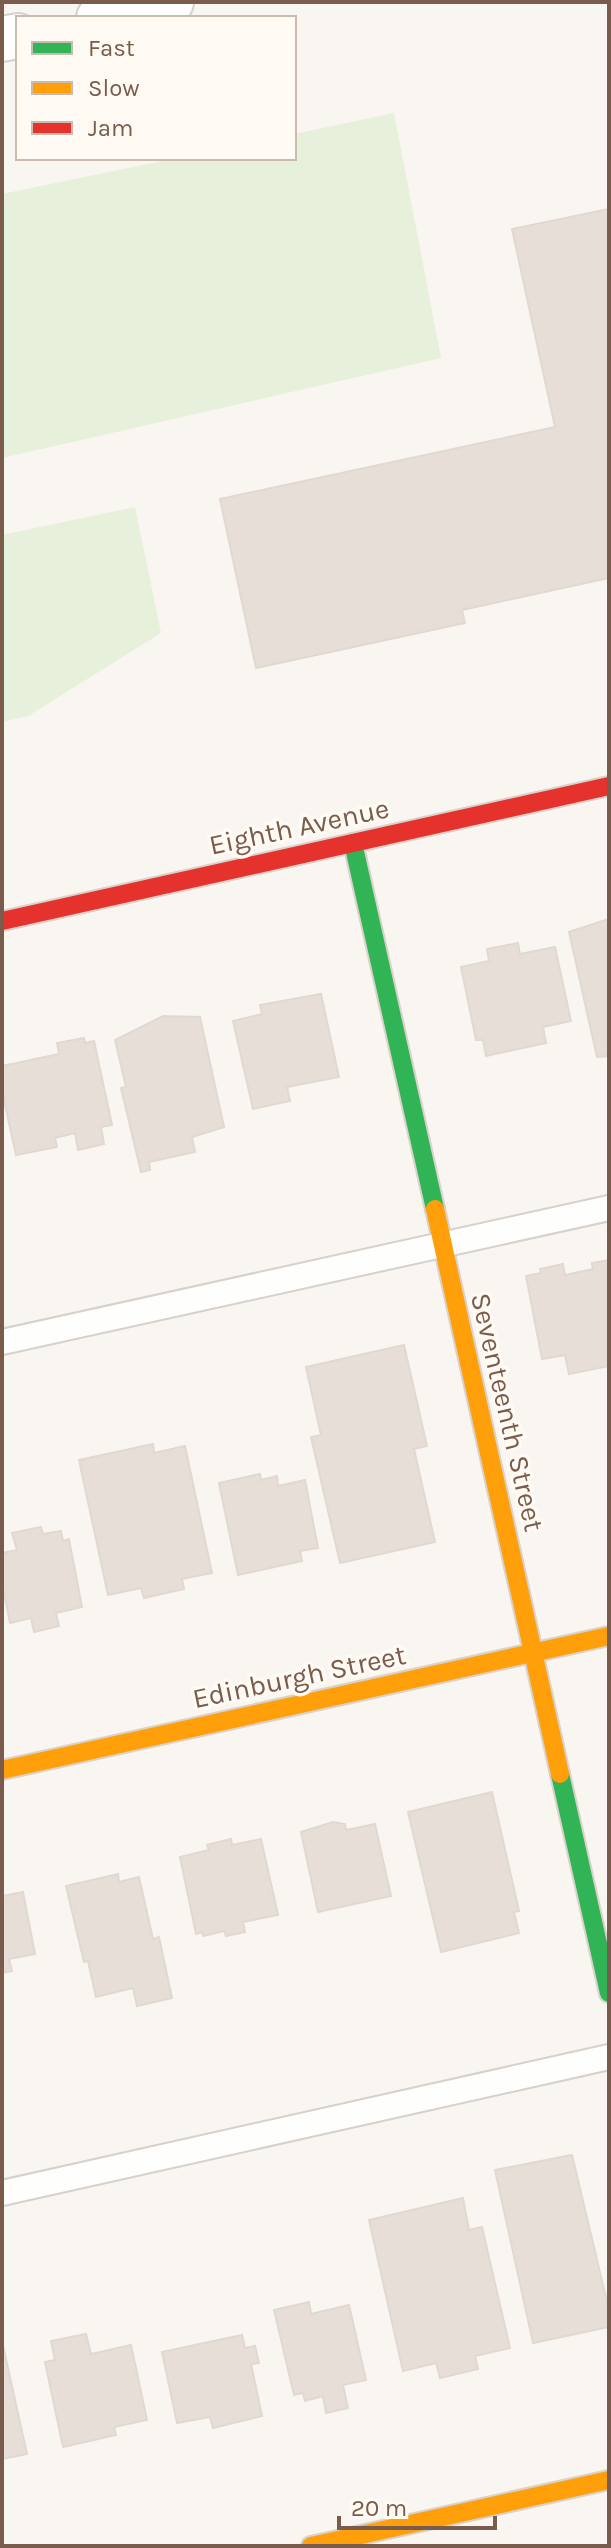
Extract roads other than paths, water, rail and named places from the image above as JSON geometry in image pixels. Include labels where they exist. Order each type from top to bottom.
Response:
[{"type":"street","points":[[108,16],[171,2]]},
{"type":"street","name":"Eighth Avenue","points":[[2,921],[609,786]]},
{"type":"street","name":"Seventeenth Street","points":[[353,843],[609,1993]]},
{"type":"street","name":"Edinburgh Street","points":[[2,1770],[609,1636]]},
{"type":"street","points":[[311,2546],[609,2480]]},
{"type":"lane","points":[[2,1342],[609,1208]]},
{"type":"lane","points":[[2,2193],[609,2057]]}]
